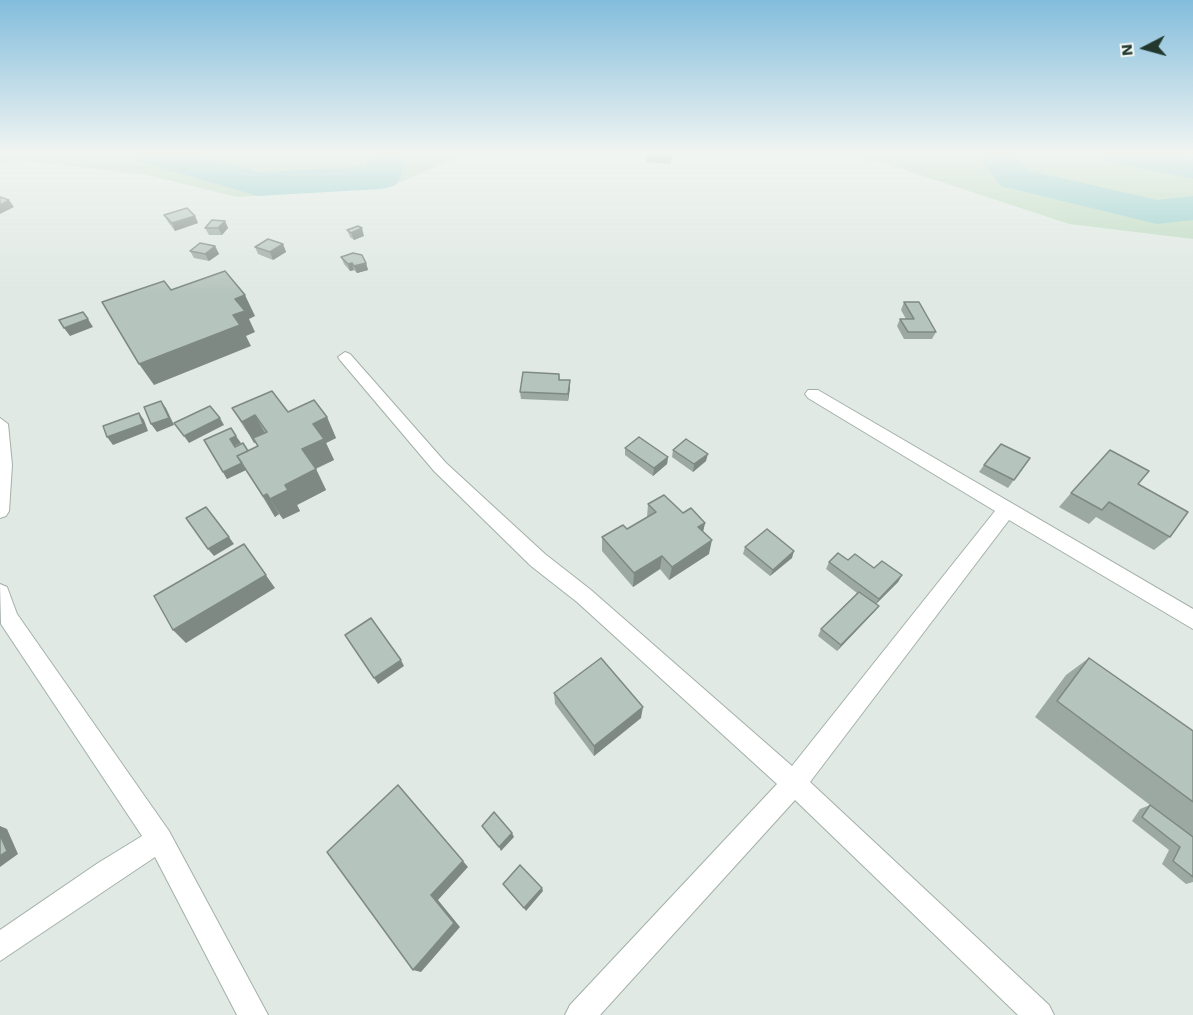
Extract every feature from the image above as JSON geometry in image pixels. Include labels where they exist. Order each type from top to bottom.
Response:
[{"type":"street","points":[[345,357],[440,467],[538,560],[593,604],[794,783],[1039,1015]]},
{"type":"street","points":[[813,394],[1193,620]]},
{"type":"street","points":[[0,424],[3,465],[0,511]]},
{"type":"street","points":[[580,1015],[794,783],[1007,509]]},
{"type":"street","points":[[0,593],[8,618],[160,840],[253,1015]]},
{"type":"street","points":[[0,947],[107,872],[160,840]]},
{"type":"green space","points":[[994,199],[1193,199],[1193,239],[1069,224]]},
{"type":"building","points":[[0,199],[9,200],[0,205]]},
{"type":"building","points":[[187,208],[195,216],[172,223],[164,215]]},
{"type":"building","points":[[212,220],[225,221],[218,228],[205,228]]},
{"type":"building","points":[[358,226],[362,228],[351,233],[347,230]]},
{"type":"building","points":[[268,239],[283,244],[270,252],[255,247]]},
{"type":"building","points":[[200,243],[215,246],[205,254],[190,251]]},
{"type":"building","points":[[353,253],[362,255],[366,263],[354,266],[341,257]]},
{"type":"building","points":[[225,271],[245,295],[235,299],[245,311],[233,315],[240,325],[139,364],[102,302],[164,281],[171,290]]},
{"type":"building","points":[[904,302],[919,302],[936,332],[908,332],[900,319],[914,319]]},
{"type":"building","points":[[83,312],[88,319],[64,328],[59,320]]},
{"type":"building","points":[[523,372],[559,374],[559,380],[570,380],[568,394],[520,392]]},
{"type":"building","points":[[272,391],[288,412],[314,400],[327,417],[313,424],[324,439],[302,449],[316,469],[285,485],[288,490],[270,499],[267,494],[263,496],[237,456],[258,446],[253,438],[267,432],[255,415],[242,422],[232,408]]},
{"type":"building","points":[[161,401],[169,418],[151,424],[144,407]]},
{"type":"building","points":[[210,406],[220,418],[184,436],[174,423]]},
{"type":"building","points":[[139,413],[143,424],[107,437],[103,426]]},
{"type":"building","points":[[231,428],[236,436],[230,439],[235,447],[243,443],[248,451],[237,456],[242,463],[223,472],[204,440]]},
{"type":"building","points":[[639,437],[668,457],[654,468],[625,448]]},
{"type":"building","points":[[686,439],[708,454],[694,464],[673,450]]},
{"type":"building","points":[[1001,444],[1030,458],[1014,480],[984,465]]},
{"type":"building","points":[[1110,450],[1149,471],[1138,484],[1188,512],[1170,537],[1109,502],[1102,510],[1071,493]]},
{"type":"building","points":[[664,495],[683,513],[691,508],[705,523],[698,527],[712,540],[672,567],[662,556],[634,573],[602,537],[623,525],[627,529],[656,512],[648,504]]},
{"type":"building","points":[[206,507],[229,537],[208,549],[186,518]]},
{"type":"building","points":[[767,529],[794,551],[773,570],[745,547]]},
{"type":"building","points":[[244,544],[266,575],[173,630],[154,596]]},
{"type":"building","points":[[838,553],[848,560],[855,554],[874,568],[882,561],[902,575],[879,599],[829,562]]},
{"type":"building","points":[[859,592],[879,606],[841,645],[821,629]]},
{"type":"building","points":[[371,618],[401,660],[374,678],[345,635]]},
{"type":"building","points":[[601,658],[643,707],[594,746],[554,693]]},
{"type":"building","points":[[1089,658],[1193,731],[1193,802],[1057,701]]},
{"type":"building","points":[[398,785],[463,861],[431,895],[454,923],[413,970],[327,852]]},
{"type":"building","points":[[1150,805],[1193,837],[1193,877],[1173,861],[1180,847],[1142,817]]},
{"type":"building","points":[[494,812],[512,833],[499,847],[482,826]]},
{"type":"building","points":[[0,835],[7,851],[0,856]]},
{"type":"building","points":[[520,865],[542,888],[524,908],[503,884]]},
{"type":"waterway","points":[[1104,199],[1157,212],[1193,208]]}]
